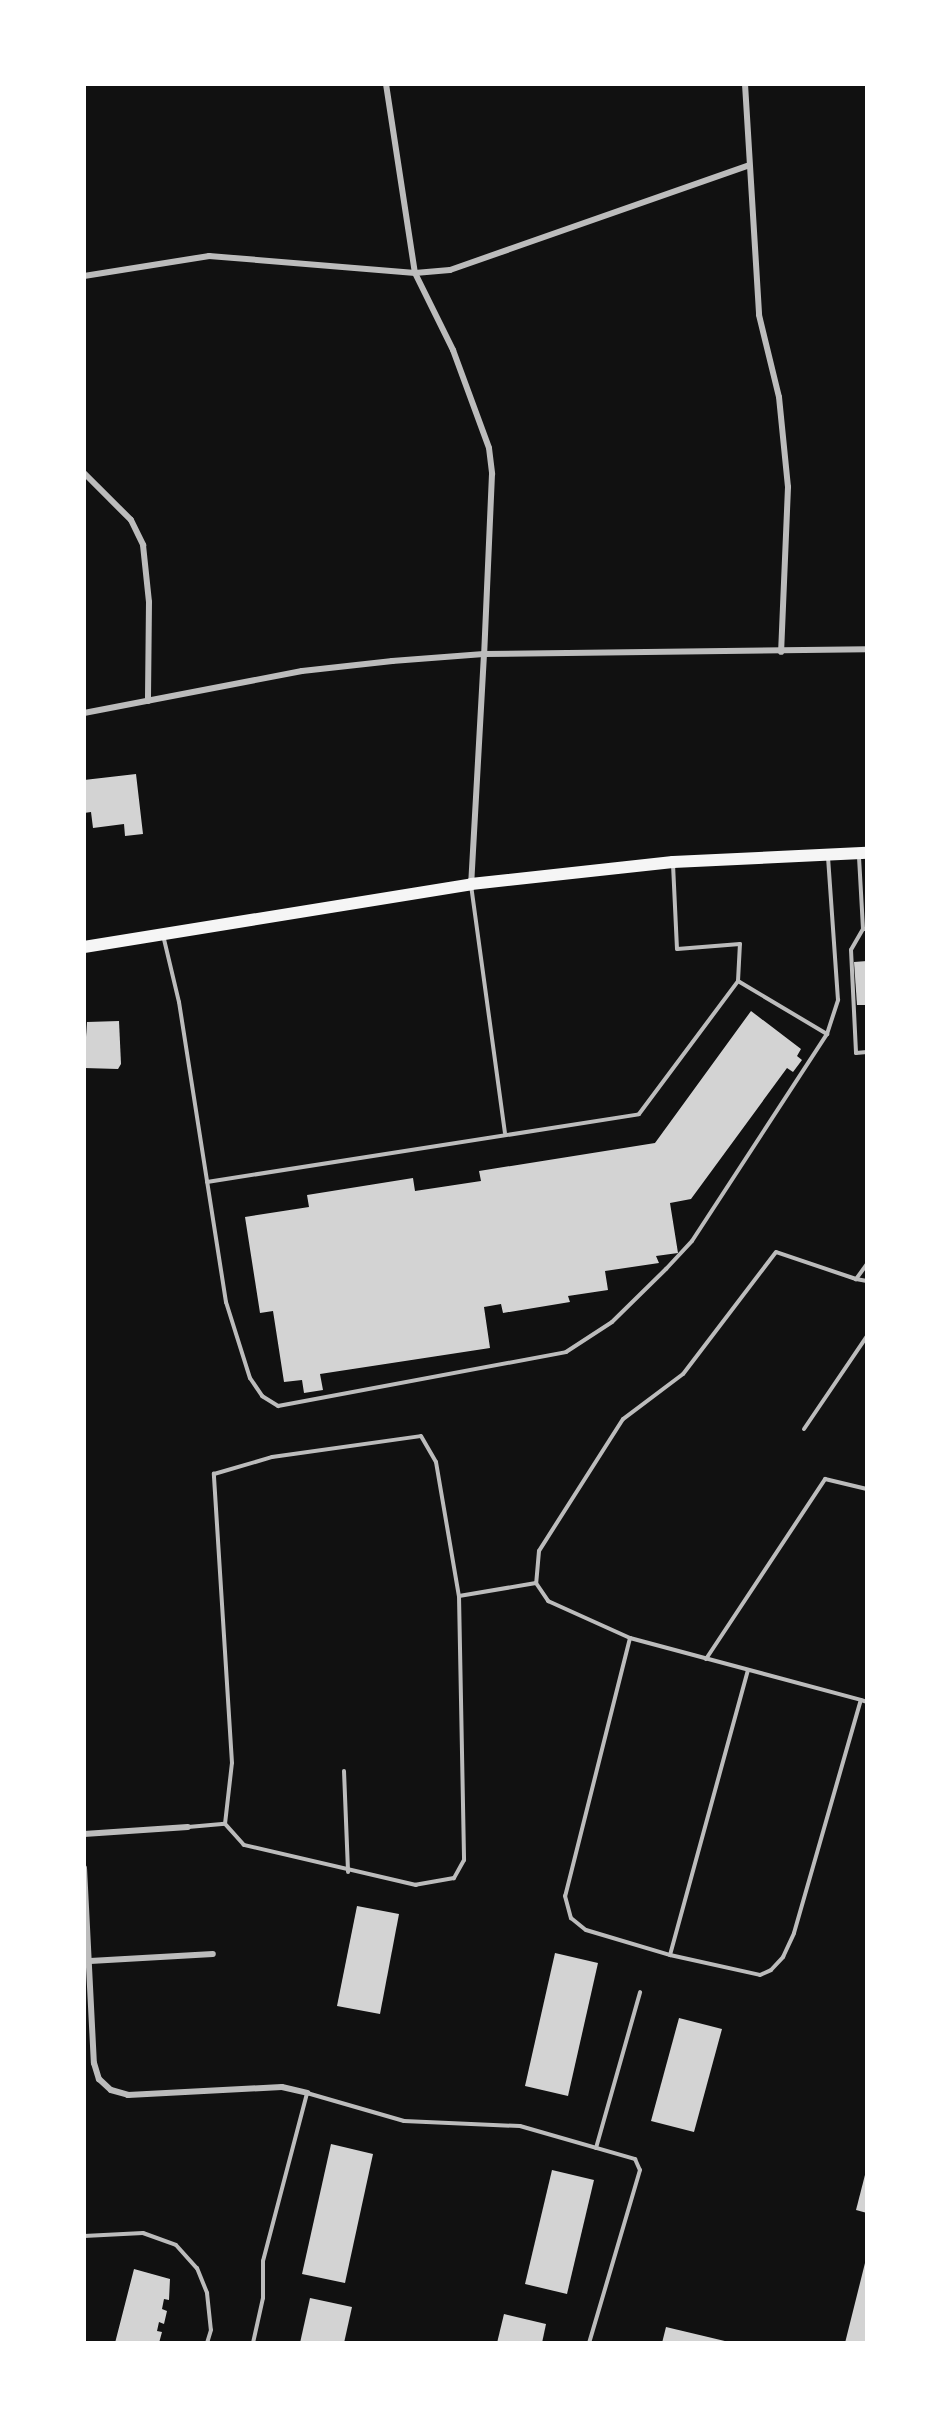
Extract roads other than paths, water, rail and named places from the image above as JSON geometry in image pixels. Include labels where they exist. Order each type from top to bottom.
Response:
[{"type":"main road","points":[[84,947],[471,884],[673,862],[863,853]]},
{"type":"street","points":[[386,84],[415,273],[453,350],[489,448],[492,474],[471,884]]},
{"type":"street","points":[[745,84],[747,166],[759,315],[779,397],[788,487],[781,652]]},
{"type":"street","points":[[84,276],[209,256],[415,273],[450,270],[484,261],[650,197],[747,166]]},
{"type":"street","points":[[84,473],[131,520],[143,545],[150,602],[148,701]]},
{"type":"street","points":[[84,714],[302,671],[484,654],[781,652],[867,649]]},
{"type":"street","points":[[84,1834],[188,1827]]},
{"type":"street","points":[[84,1868],[94,2063],[99,2079],[111,2090],[128,2095],[282,2087],[307,2092]]},
{"type":"street","points":[[90,1961],[213,1954]]},
{"type":"lane","points":[[863,853],[865,929],[851,950],[856,1053],[867,1052]]},
{"type":"lane","points":[[163,934],[179,1002],[226,1302],[246,1367],[262,1396],[278,1406],[566,1352],[612,1322],[692,1241],[827,1034],[838,1000],[828,854]]},
{"type":"lane","points":[[207,1182],[639,1114],[738,981],[740,945],[676,949],[673,862]]},
{"type":"lane","points":[[471,884],[505,1134]]},
{"type":"lane","points":[[738,981],[827,1034]]},
{"type":"lane","points":[[867,1281],[776,1252],[683,1374],[623,1419],[539,1551],[536,1583],[548,1601],[630,1638],[867,1702]]},
{"type":"lane","points":[[856,1279],[867,1264]]},
{"type":"lane","points":[[804,1429],[867,1336]]},
{"type":"lane","points":[[421,1436],[436,1462],[459,1596],[464,1860],[454,1878],[416,1885],[348,1872],[244,1845],[225,1824],[232,1763],[214,1474],[273,1458],[421,1436]]},
{"type":"lane","points":[[706,1659],[825,1479],[867,1489]]},
{"type":"lane","points":[[459,1596],[536,1583]]},
{"type":"lane","points":[[630,1638],[565,1896],[571,1918],[586,1930],[670,1955],[760,1975],[771,1970],[783,1957],[794,1933],[861,1700]]},
{"type":"lane","points":[[670,1955],[748,1670]]},
{"type":"lane","points":[[344,1771],[348,1872]]},
{"type":"lane","points":[[188,1827],[225,1824]]},
{"type":"lane","points":[[596,2148],[640,1992]]},
{"type":"lane","points":[[253,2343],[263,2298],[263,2261],[307,2092],[404,2121],[520,2126],[634,2159],[640,2170],[589,2343]]},
{"type":"lane","points":[[84,2236],[143,2233],[176,2245],[197,2268],[207,2293],[211,2330],[207,2343]]}]
